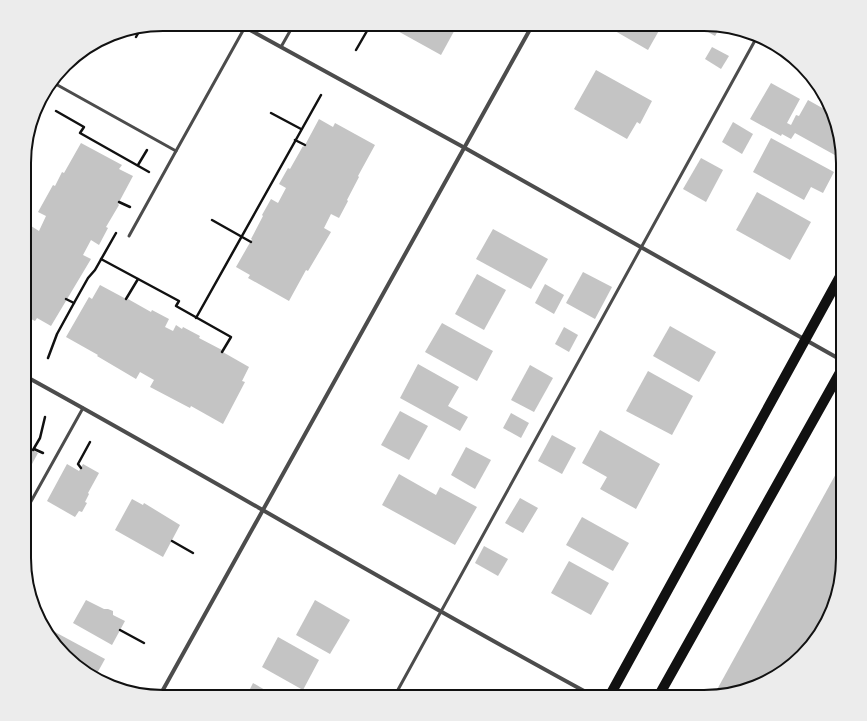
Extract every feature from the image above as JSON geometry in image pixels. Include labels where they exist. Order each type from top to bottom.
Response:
[{"type":"main road","points":[[613,690],[836,284]]},
{"type":"main road","points":[[662,690],[836,379]]},
{"type":"street","points":[[252,31],[641,247],[836,358]]},
{"type":"street","points":[[163,690],[262,509],[529,31]]},
{"type":"street","points":[[31,379],[262,509],[441,612],[582,690]]},
{"type":"lane","points":[[129,236],[243,31]]},
{"type":"lane","points":[[281,47],[290,31]]},
{"type":"lane","points":[[398,690],[755,41]]},
{"type":"lane","points":[[57,85],[176,151]]},
{"type":"lane","points":[[31,501],[83,408]]},
{"type":"path","points":[[356,50],[366,31]]},
{"type":"path","points":[[136,38],[138,34]]},
{"type":"path","points":[[196,318],[321,95]]},
{"type":"path","points":[[56,112],[84,127],[80,133],[150,171],[146,177]]},
{"type":"path","points":[[271,113],[301,129]]},
{"type":"path","points":[[138,165],[153,139]]},
{"type":"path","points":[[295,140],[305,145]]},
{"type":"path","points":[[119,202],[130,207],[133,201]]},
{"type":"path","points":[[212,220],[251,242]]},
{"type":"path","points":[[48,358],[57,334],[88,278],[95,270],[119,227]]},
{"type":"path","points":[[101,259],[178,301],[176,306],[231,337],[222,352]]},
{"type":"path","points":[[126,299],[138,279]]},
{"type":"path","points":[[66,299],[74,303]]},
{"type":"path","points":[[33,450],[40,438],[45,417]]},
{"type":"path","points":[[81,468],[78,464],[90,442]]},
{"type":"path","points":[[172,541],[193,553]]},
{"type":"path","points":[[120,630],[144,643]]},
{"type":"building","points":[[398,31],[454,31],[441,55]]},
{"type":"building","points":[[615,31],[659,31],[648,50]]},
{"type":"building","points":[[706,31],[718,32],[715,36]]},
{"type":"building","points":[[712,47],[729,56],[721,69],[705,59]]},
{"type":"building","points":[[596,70],[652,101],[640,124],[637,122],[627,139],[574,109]]},
{"type":"building","points":[[771,83],[800,99],[787,123],[791,125],[796,115],[799,116],[808,100],[825,109],[832,129],[836,156],[795,133],[791,139],[782,134],[781,136],[750,119]]},
{"type":"building","points":[[319,119],[333,127],[335,123],[375,145],[358,176],[359,177],[339,218],[331,214],[324,228],[331,232],[308,271],[306,270],[289,301],[248,278],[250,275],[236,267],[252,239],[263,216],[262,215],[271,199],[278,203],[286,188],[279,184],[288,168],[290,169],[303,146],[304,147]]},
{"type":"building","points":[[733,122],[753,134],[742,154],[722,142]]},
{"type":"building","points":[[771,138],[834,172],[823,193],[811,187],[804,200],[753,172]]},
{"type":"building","points":[[81,143],[122,165],[119,169],[133,176],[106,227],[108,228],[99,245],[91,240],[83,255],[91,259],[51,326],[37,318],[35,321],[31,319],[31,226],[39,231],[46,216],[38,212],[53,185],[55,186],[62,172],[64,173]]},
{"type":"building","points":[[701,158],[723,170],[706,202],[683,189]]},
{"type":"building","points":[[757,192],[811,222],[790,260],[736,230]]},
{"type":"building","points":[[493,229],[548,259],[531,289],[476,259]]},
{"type":"building","points":[[583,272],[612,287],[595,319],[566,303]]},
{"type":"building","points":[[477,274],[506,290],[484,330],[455,314]]},
{"type":"building","points":[[545,284],[564,295],[554,314],[535,303]]},
{"type":"building","points":[[100,285],[151,312],[152,310],[169,319],[165,327],[173,331],[176,325],[182,329],[183,327],[249,367],[242,381],[245,382],[223,424],[191,406],[190,408],[150,387],[154,380],[140,372],[136,379],[66,337],[89,297],[92,299]]},
{"type":"building","points":[[442,323],[493,351],[477,381],[425,352]]},
{"type":"building","points":[[670,326],[716,352],[699,382],[653,356]]},
{"type":"building","points":[[564,327],[578,335],[569,352],[555,344]]},
{"type":"building","points":[[418,364],[459,387],[448,406],[468,417],[460,431],[400,398]]},
{"type":"building","points":[[530,365],[553,378],[534,412],[511,400]]},
{"type":"building","points":[[648,371],[693,396],[672,435],[626,411]]},
{"type":"building","points":[[400,411],[428,426],[409,460],[381,445]]},
{"type":"building","points":[[511,413],[529,423],[521,438],[503,428]]},
{"type":"building","points":[[600,430],[660,464],[636,509],[600,489],[607,477],[582,463]]},
{"type":"building","points":[[552,435],[576,448],[562,474],[538,461]]},
{"type":"building","points":[[466,447],[491,460],[475,489],[451,475]]},
{"type":"building","points":[[31,449],[38,453],[31,466]]},
{"type":"building","points":[[67,464],[79,471],[83,464],[99,473],[88,493],[89,494],[85,502],[87,503],[82,512],[79,511],[75,517],[47,501]]},
{"type":"building","points":[[399,474],[436,495],[440,487],[477,507],[455,545],[382,505]]},
{"type":"building","points":[[836,474],[836,567],[829,601],[814,631],[797,651],[777,668],[755,680],[738,686],[717,689]]},
{"type":"building","points":[[520,498],[538,508],[523,533],[505,523]]},
{"type":"building","points":[[132,499],[143,505],[144,503],[180,525],[163,557],[115,530]]},
{"type":"building","points":[[582,517],[629,543],[613,571],[566,545]]},
{"type":"building","points":[[484,546],[508,559],[498,576],[475,563]]},
{"type":"building","points":[[569,561],[609,583],[591,615],[551,593]]},
{"type":"building","points":[[86,600],[104,609],[113,611],[113,615],[125,621],[112,645],[73,623]]},
{"type":"building","points":[[315,600],[350,620],[330,654],[296,635]]},
{"type":"building","points":[[53,631],[105,659],[98,672],[90,668],[70,651]]},
{"type":"building","points":[[278,637],[319,660],[303,690],[262,667]]},
{"type":"building","points":[[253,683],[265,690],[250,690]]}]
